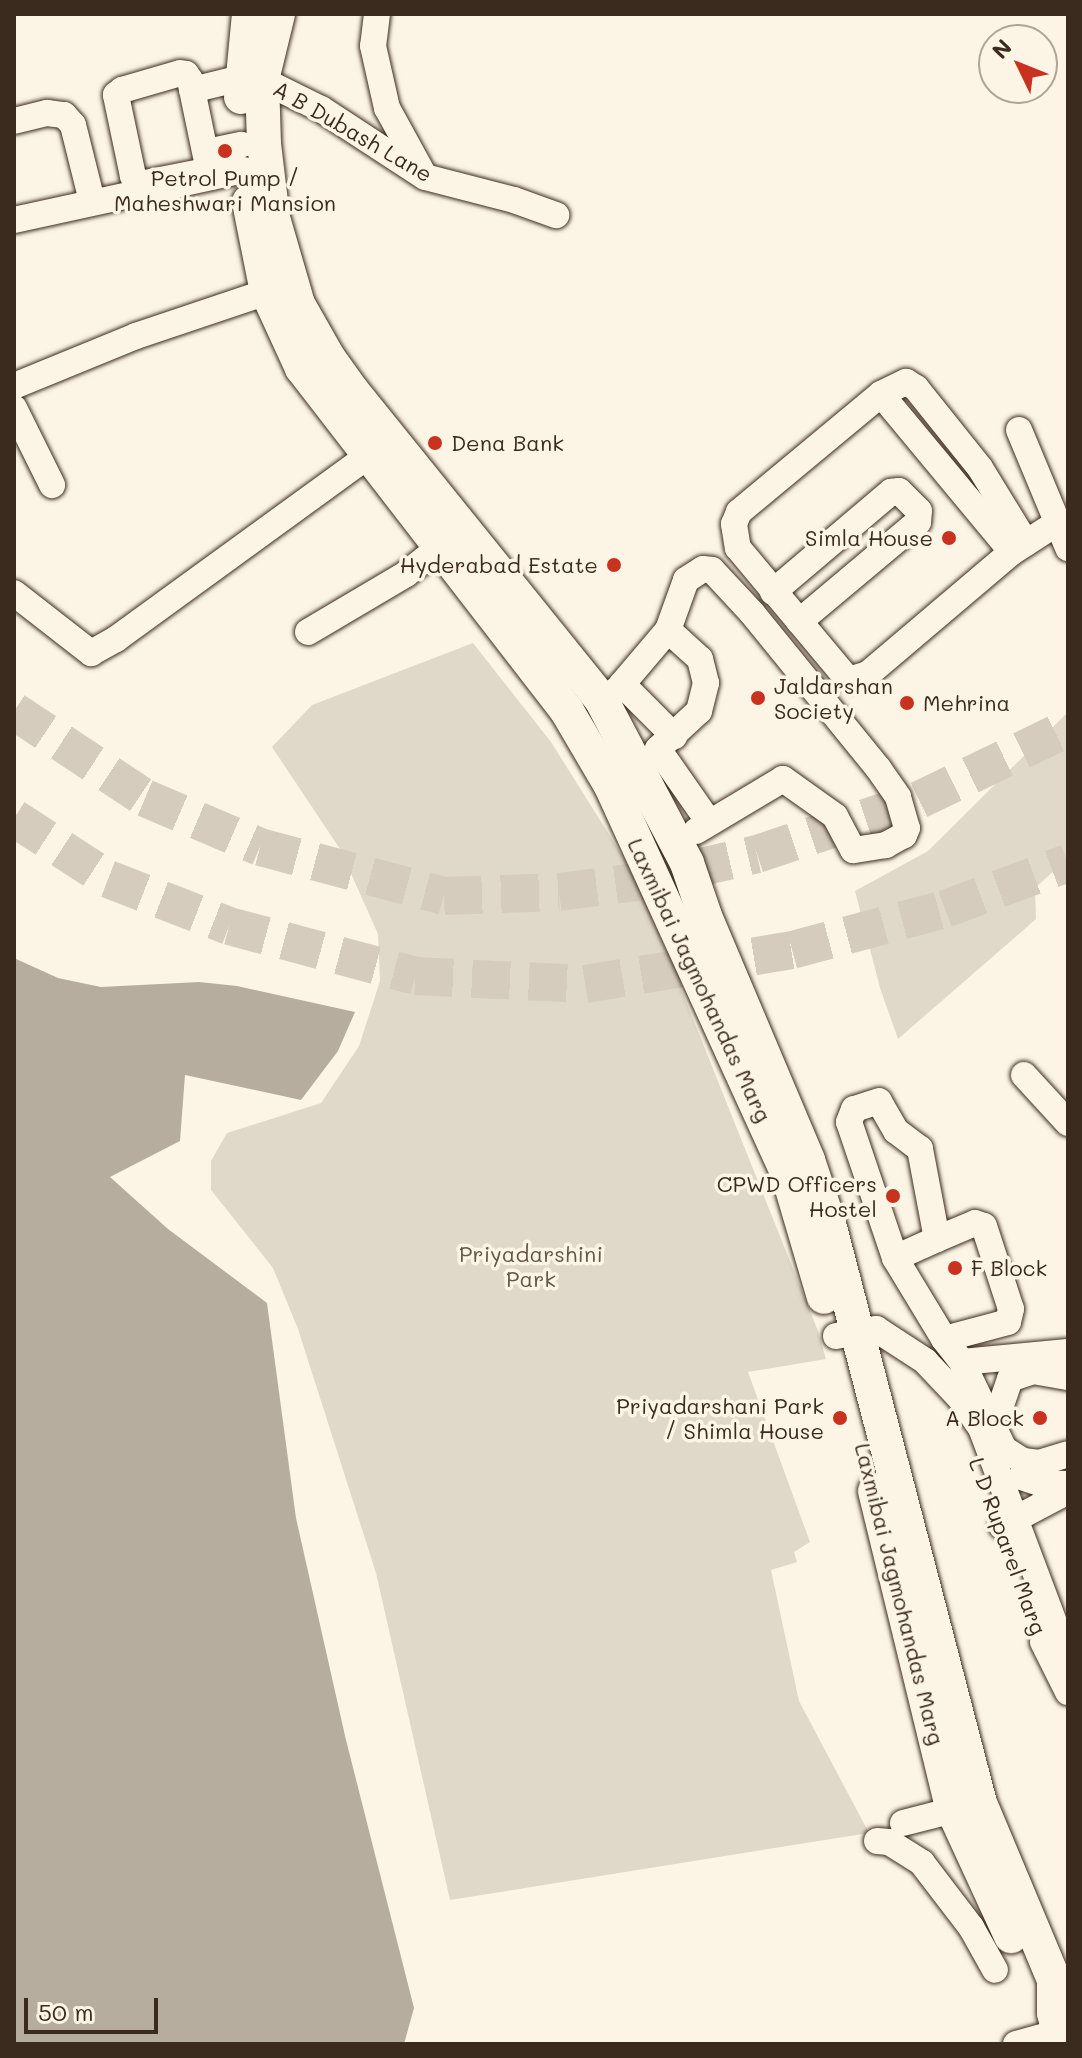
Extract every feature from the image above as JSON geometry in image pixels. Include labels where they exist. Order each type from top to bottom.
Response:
[{"type":"main road","name":"Laxmibai Jagmohandas Marg","points":[[249,14],[252,79],[273,218],[298,304],[359,422],[369,455],[612,702],[687,863],[705,916],[804,1147],[828,1220],[846,1333],[967,1806],[1035,1989],[1061,2033]]},
{"type":"main road","name":"Laxmibai Jagmohandas Marg","points":[[278,14],[252,79],[243,158],[267,292],[302,368],[359,422],[567,711],[611,786],[788,1175],[846,1333]]},
{"type":"street","points":[[377,14],[373,46],[387,108],[425,177]]},
{"type":"street","points":[[180,73],[188,76],[192,90],[208,166],[201,172],[140,184],[133,176],[115,99],[122,90],[180,73]]},
{"type":"street","points":[[192,90],[252,79]]},
{"type":"street","name":"A B Dubash Lane","points":[[252,79],[321,109],[425,177],[514,200],[556,215]]},
{"type":"street","points":[[14,121],[47,113],[64,115],[73,125],[92,201]]},
{"type":"street","points":[[207,152],[243,158]]},
{"type":"street","points":[[14,220],[243,158]]},
{"type":"street","points":[[14,386],[54,367],[136,336],[267,292]]},
{"type":"street","points":[[1019,548],[980,468],[916,388],[906,382],[881,394],[739,512],[734,524],[738,548],[773,592],[845,676],[861,678],[1019,548],[1057,523]]},
{"type":"street","points":[[14,408],[52,485]]},
{"type":"street","points":[[1019,430],[1068,548]]},
{"type":"street","points":[[14,593],[91,653],[116,639],[369,455]]},
{"type":"street","points":[[773,592],[891,492],[899,491],[919,511],[921,516],[918,522],[799,622]]},
{"type":"street","points":[[308,632],[406,574],[435,525]]},
{"type":"street","points":[[612,702],[668,630],[686,580],[703,569],[712,570],[752,613],[878,768],[898,797],[907,828],[904,835],[886,845],[853,850],[835,816],[783,779],[701,830]]},
{"type":"street","points":[[668,630],[700,659],[706,683],[699,711],[658,749],[701,830]]},
{"type":"street","points":[[612,702],[674,736]]},
{"type":"street","points":[[612,702],[701,830]]},
{"type":"street","points":[[1024,1075],[1068,1123]]},
{"type":"street","points":[[937,1239],[920,1149],[896,1131],[883,1103],[854,1109],[849,1122],[895,1258],[944,1339],[962,1362],[1004,1449],[1023,1461],[1033,1474],[1068,1484]]},
{"type":"street","points":[[895,1258],[975,1223],[984,1226],[1011,1309],[1008,1322],[944,1339]]},
{"type":"street","name":"L D Ruparel Marg","points":[[846,1333],[876,1329],[910,1352],[917,1369],[954,1402],[1009,1522],[1050,1661],[1068,1692]]},
{"type":"street","points":[[962,1362],[1068,1352]]},
{"type":"street","points":[[990,1415],[1000,1408],[1010,1379],[1033,1371],[1068,1377]]},
{"type":"street","points":[[1033,1474],[1068,1454]]},
{"type":"street","points":[[1068,1491],[1009,1522],[1068,1660]]},
{"type":"street","points":[[905,1851],[911,1836],[906,1822],[967,1806]]},
{"type":"street","points":[[877,1841],[905,1851],[922,1863],[971,1927],[995,1970]]},
{"type":"street","points":[[1016,2044],[1061,2033]]},
{"type":"green space","name":"Priyadarshini Park","points":[[473,643],[551,742],[637,879],[818,1331],[826,1359],[748,1372],[810,1542],[794,1552],[797,1562],[771,1570],[799,1701],[869,1833],[450,1900],[376,1573],[298,1329],[273,1268],[211,1190],[211,1161],[227,1133],[321,1103],[359,1046],[380,981],[378,934],[340,849],[272,747],[312,705]]},
{"type":"green space","points":[[1068,712],[1068,858],[1035,888],[1036,919],[898,1039],[880,988],[855,891],[928,851]]},
{"type":"shaded area","points":[[14,958],[58,978],[101,987],[199,982],[237,986],[355,1012],[338,1051],[301,1100],[185,1075],[180,1141],[110,1177],[168,1229],[267,1303],[296,1518],[346,1740],[414,2008],[404,2044],[14,2044]]},
{"type":"tunnel","points":[[14,711],[145,798],[260,847],[444,896],[559,892],[637,882],[757,854],[919,800],[1068,728]]},
{"type":"tunnel","points":[[14,818],[108,879],[229,926],[415,976],[585,984],[792,950],[945,909],[1068,863]]},
{"type":"place","name":"Petrol Pump / Maheshwari Mansion","points":[[225,151]]},
{"type":"place","name":"Dena Bank","points":[[435,443]]},
{"type":"place","name":"Simla House","points":[[949,538]]},
{"type":"place","name":"Hyderabad Estate","points":[[614,565]]},
{"type":"place","name":"Jaldarshan Society","points":[[758,698]]},
{"type":"place","name":"Mehrina","points":[[907,703]]},
{"type":"place","name":"CPWD Officers Hostel","points":[[893,1196]]},
{"type":"place","name":"F Block","points":[[955,1268]]},
{"type":"place","name":"Priyadarshani Park / Shimla House","points":[[840,1418]]},
{"type":"place","name":"A Block","points":[[1040,1418]]}]
